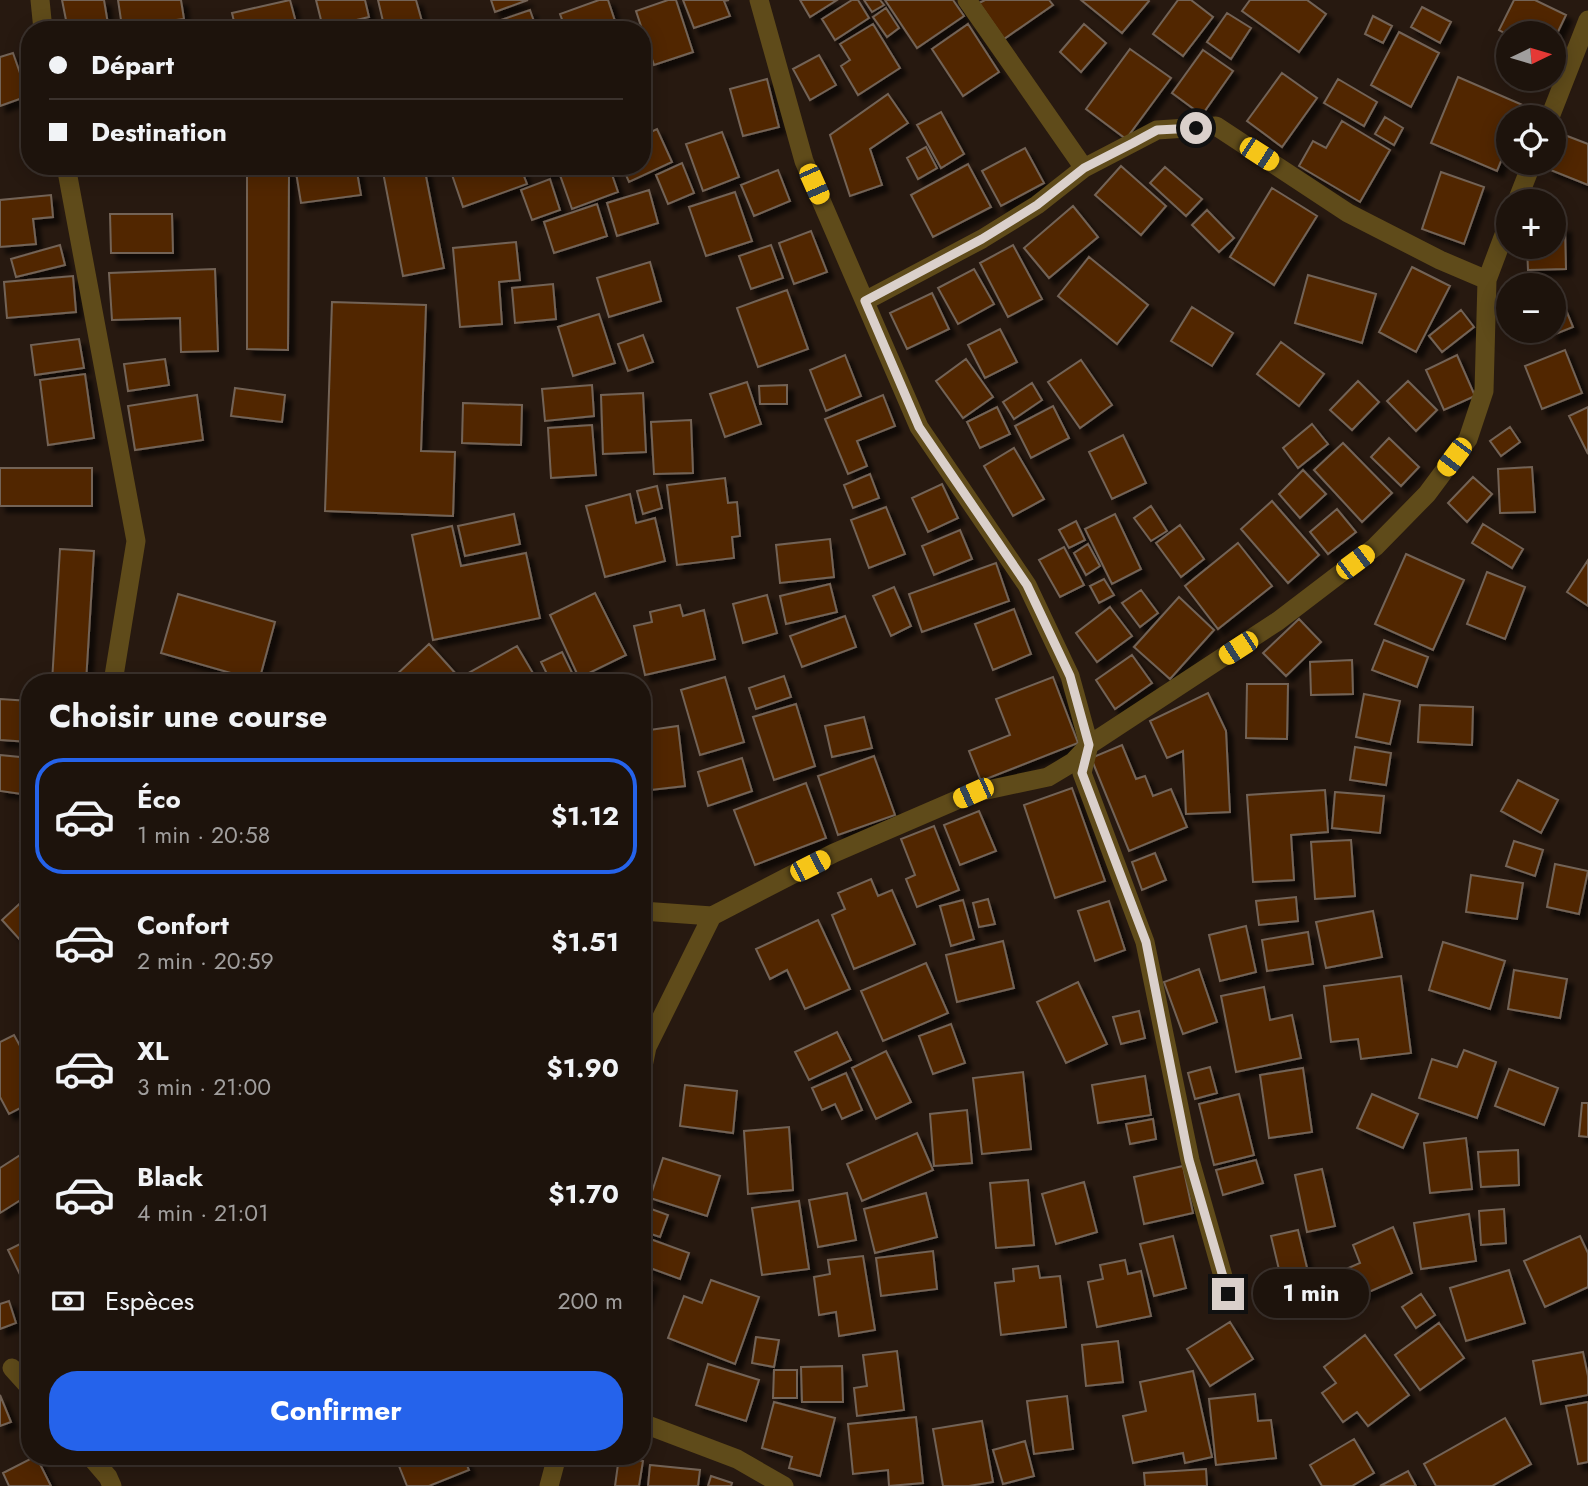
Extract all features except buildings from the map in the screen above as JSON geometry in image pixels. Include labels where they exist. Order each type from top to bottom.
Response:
[{"type":"street","points":[[40,0],[42,21]]},
{"type":"street","points":[[759,0],[804,161],[919,427],[1027,585],[1070,676],[1089,745],[1082,773],[1146,942],[1189,1160],[1228,1294]]},
{"type":"street","points":[[967,0],[1084,168]]},
{"type":"street","points":[[1555,105],[1588,20]]},
{"type":"street","points":[[865,301],[982,239],[1037,205],[1084,168],[1157,130],[1216,127],[1348,213],[1440,260],[1487,280]]},
{"type":"street","points":[[68,175],[136,541],[114,674]]},
{"type":"street","points":[[651,912],[712,916],[834,853],[973,793],[1048,777],[1073,762],[1089,745],[1278,621],[1375,547],[1427,495],[1468,439],[1484,391],[1487,280],[1496,256]]},
{"type":"street","points":[[651,1039],[712,916]]},
{"type":"street","points":[[12,1368],[21,1378]]},
{"type":"street","points":[[651,1426],[737,1459],[784,1486]]},
{"type":"street","points":[[98,1465],[112,1486]]},
{"type":"street","points":[[549,1486],[555,1465]]},
{"type":"route","points":[[1196,128],[1157,130],[1084,168],[1037,205],[982,239],[865,301],[919,427],[1027,585],[1070,676],[1089,745],[1082,773],[1146,942],[1189,1160],[1228,1294]]}]
